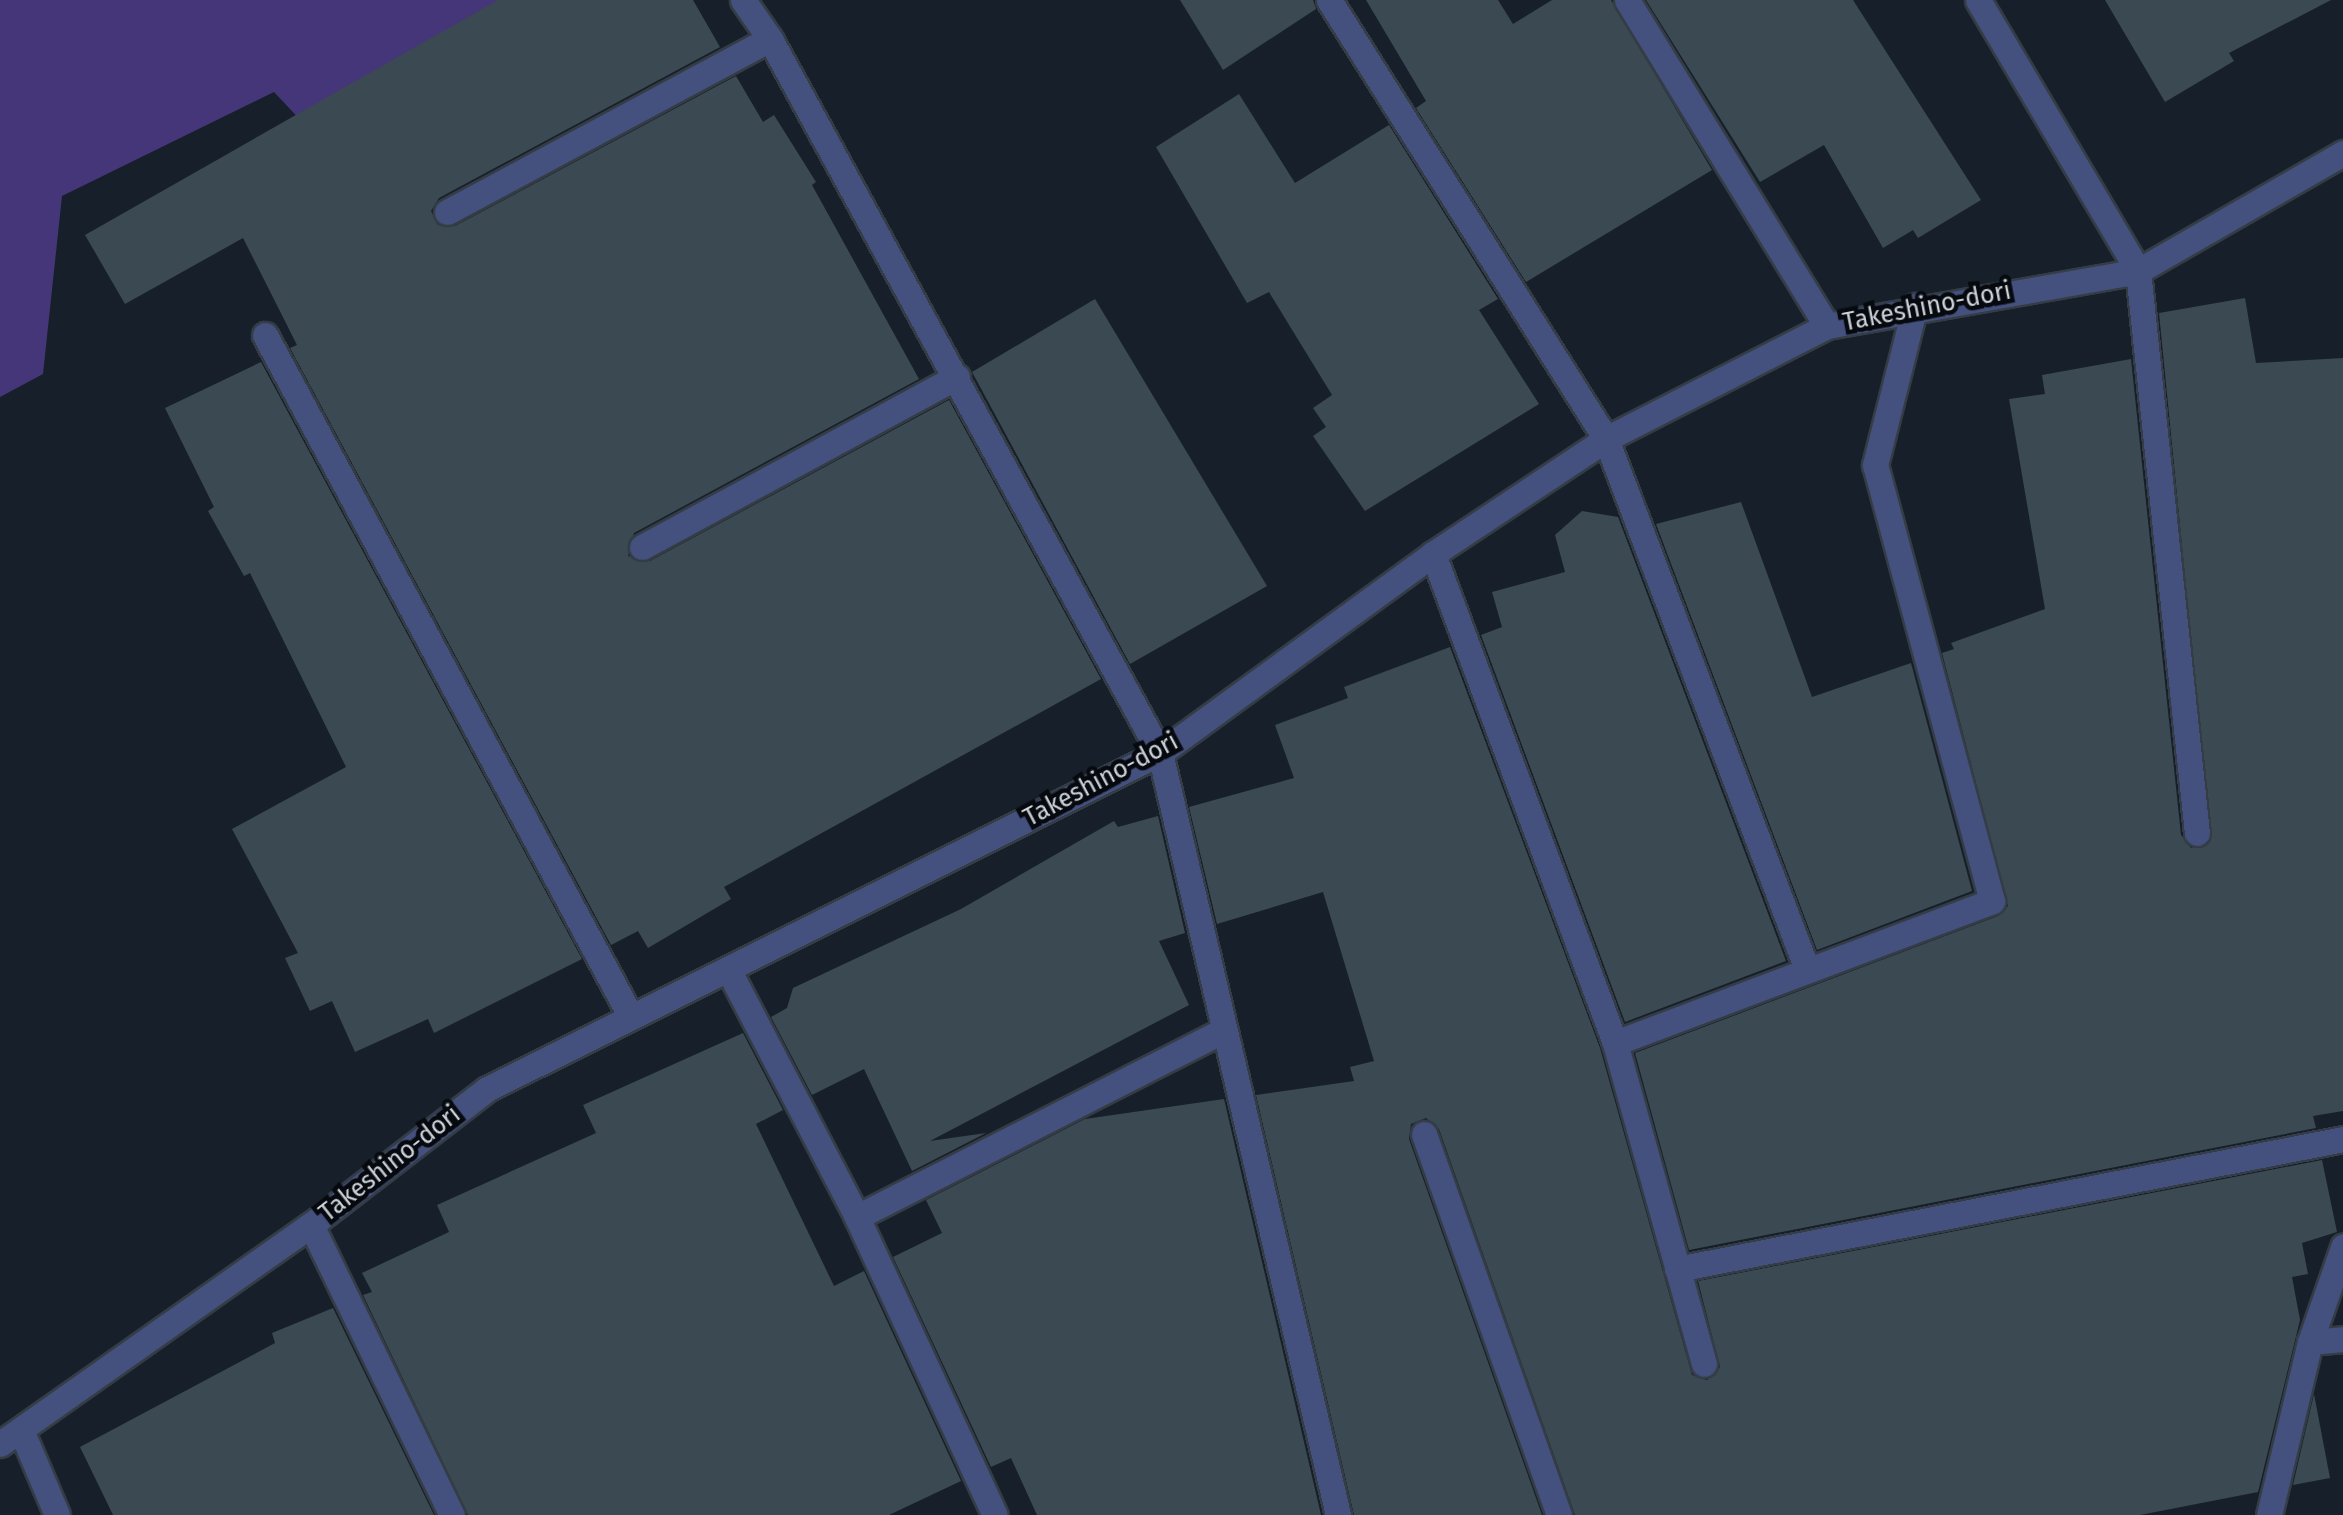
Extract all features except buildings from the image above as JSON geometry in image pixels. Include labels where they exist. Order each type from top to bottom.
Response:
[{"type":"street","points":[[743,0],[770,39],[1160,753],[1338,1515]]},
{"type":"street","points":[[1330,0],[1606,439],[1806,968]]},
{"type":"street","points":[[1627,0],[1827,326]]},
{"type":"street","points":[[1978,0],[2138,271],[2197,833]]},
{"type":"street","points":[[447,212],[770,39]]},
{"type":"street","name":"Takeshino-dori","points":[[10,1438],[311,1225],[487,1089],[1160,753],[1433,554],[1606,439],[1827,326],[1915,306],[2138,271],[2343,153]]},
{"type":"street","points":[[1615,1043],[1992,901],[1875,465],[1915,306]]},
{"type":"street","points":[[265,335],[631,1018]]},
{"type":"street","points":[[642,547],[957,378]]},
{"type":"street","points":[[1433,554],[1615,1043],[1704,1364]]},
{"type":"street","points":[[728,969],[857,1218],[995,1515]]},
{"type":"street","points":[[857,1218],[1224,1030]]},
{"type":"street","points":[[1424,1134],[1559,1515]]},
{"type":"street","points":[[1678,1269],[2343,1139]]},
{"type":"street","points":[[311,1225],[452,1515]]},
{"type":"street","points":[[2269,1515],[2310,1342],[2343,1246]]},
{"type":"street","points":[[2310,1342],[2343,1340]]},
{"type":"street","points":[[10,1438],[57,1515]]},
{"type":"shaded area","points":[[0,0],[642,0],[322,143],[274,92],[62,196],[43,374],[0,397]]}]
